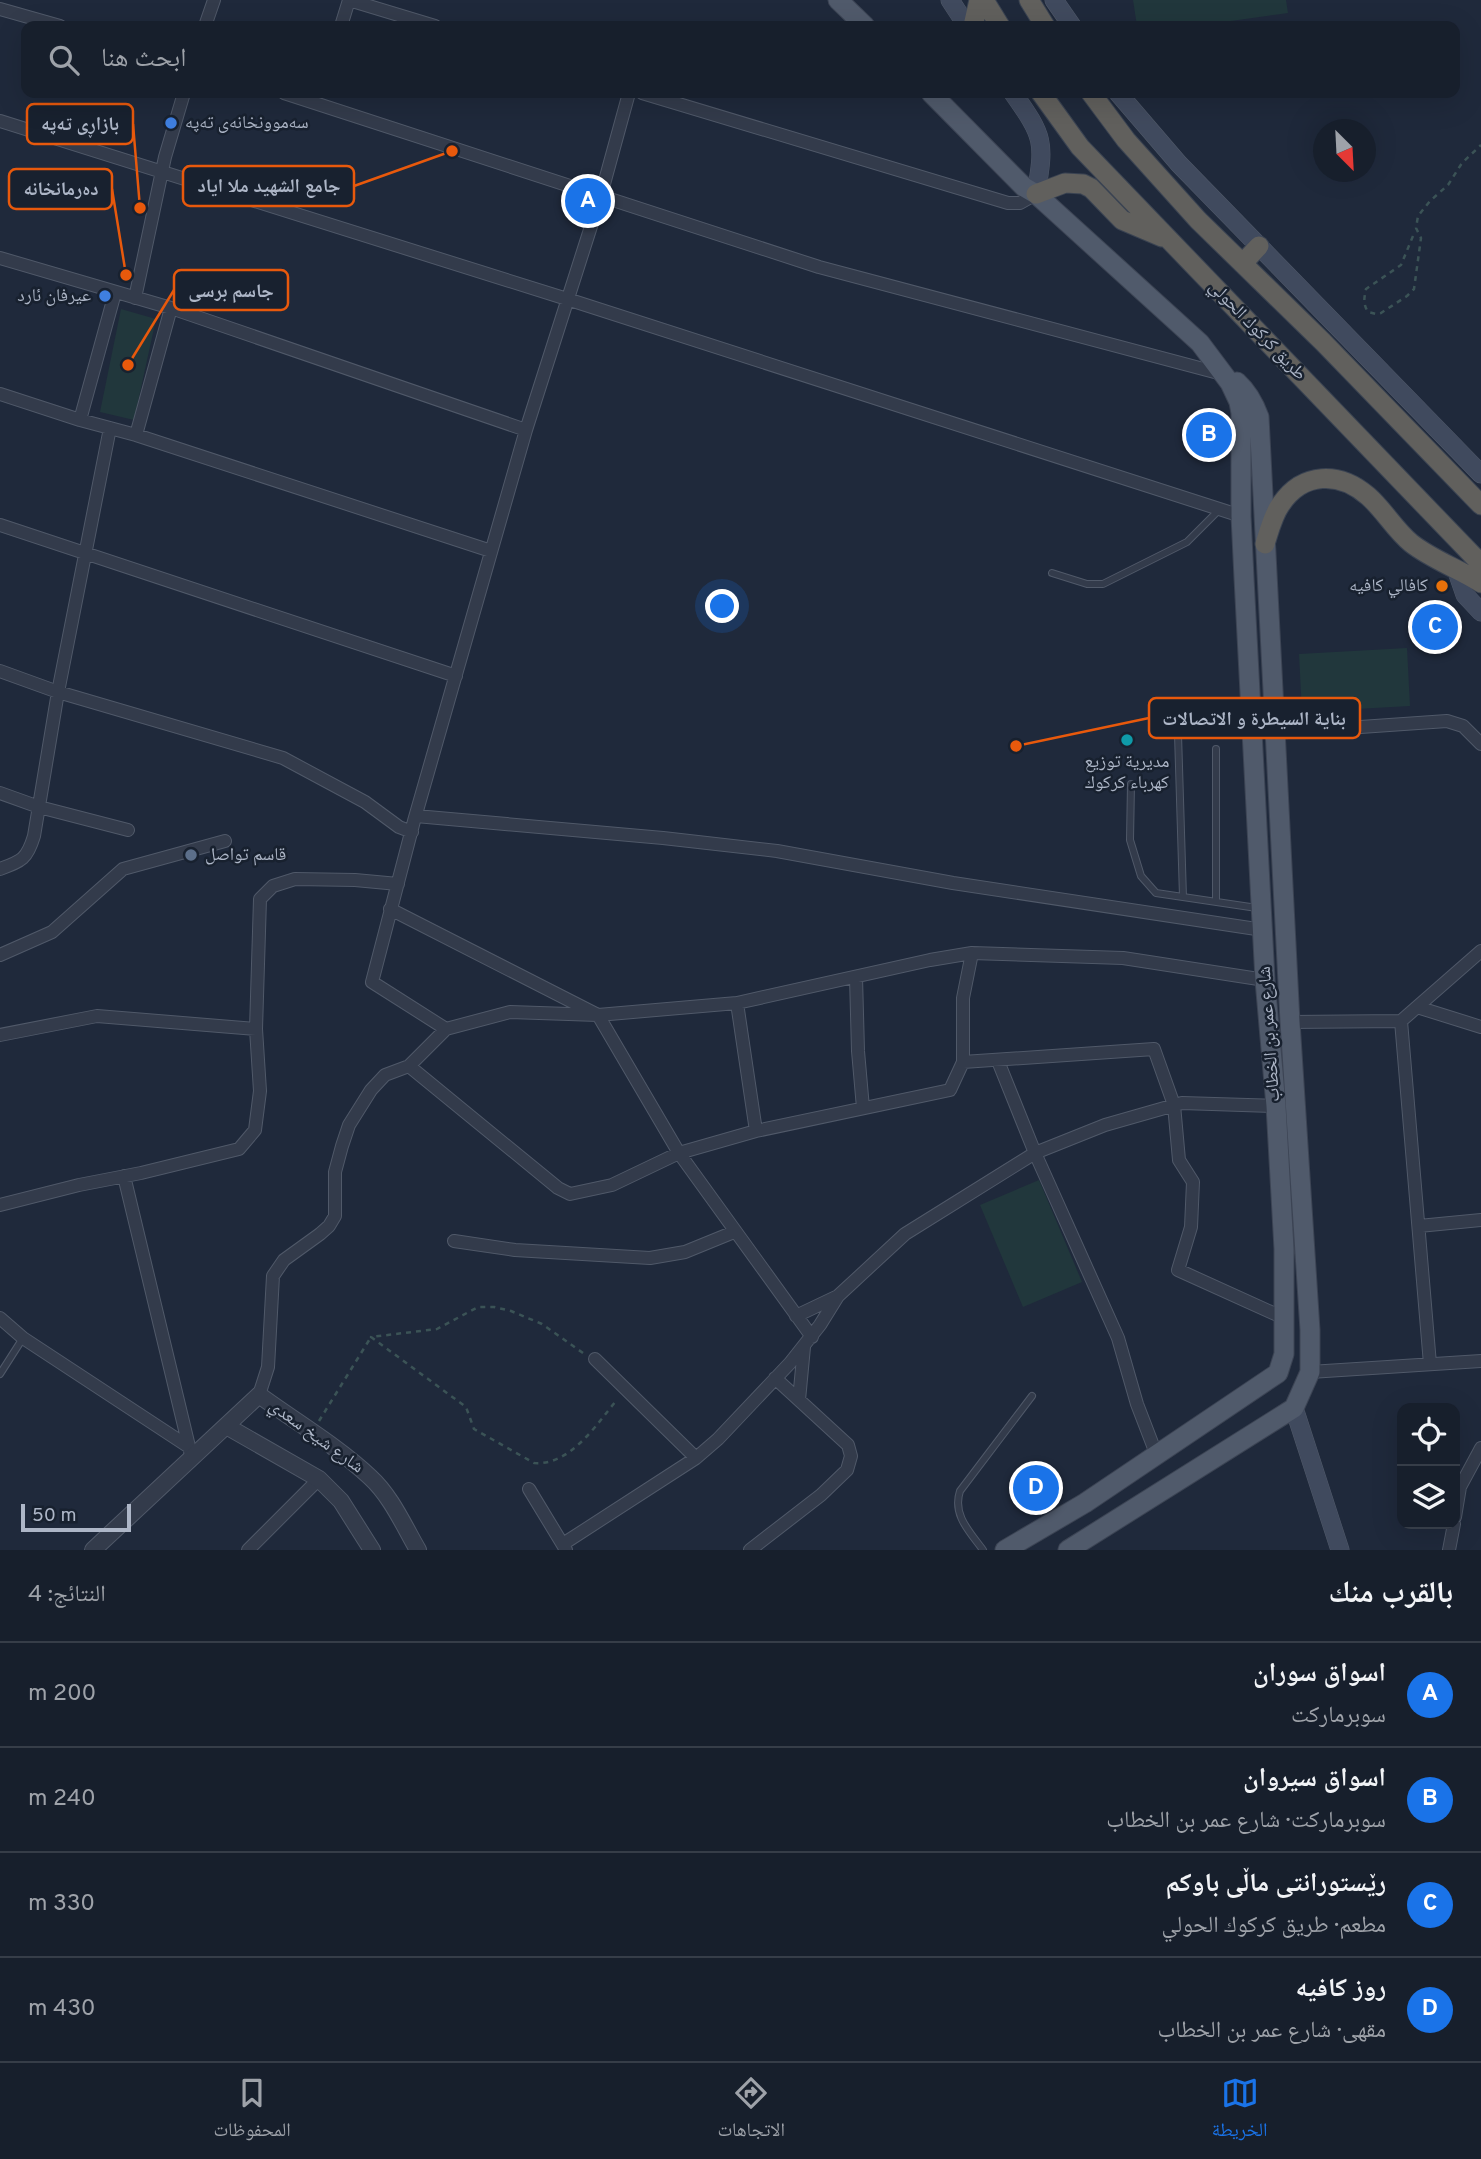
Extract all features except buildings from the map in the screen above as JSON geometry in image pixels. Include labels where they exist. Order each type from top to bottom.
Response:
[{"type":"highway","points":[[975,21],[982,0]]},
{"type":"highway","points":[[982,0],[997,21]]},
{"type":"highway","points":[[1029,0],[1042,21]]},
{"type":"highway","name":"طريق كركوك الحولي","points":[[1045,98],[1080,147],[1481,564]]},
{"type":"highway","name":"طريق كركوك الحولي","points":[[1095,98],[1126,140],[1198,220],[1324,342],[1481,505]]},
{"type":"highway","points":[[1036,194],[1065,183],[1083,184],[1091,188],[1122,220],[1169,240]]},
{"type":"highway","points":[[1242,263],[1259,246]]},
{"type":"highway","points":[[1265,544],[1279,506],[1291,492],[1315,479],[1331,477],[1349,483],[1368,496],[1411,543],[1481,583]]},
{"type":"main road","points":[[950,0],[964,21]]},
{"type":"main road","points":[[1054,0],[1069,21]]},
{"type":"main road","points":[[842,1],[860,21]]},
{"type":"main road","points":[[842,1],[872,21]]},
{"type":"main road","points":[[936,98],[1024,187],[1036,194],[1200,343],[1224,374]]},
{"type":"main road","points":[[952,98],[1027,173],[1036,194]]},
{"type":"main road","points":[[1016,98],[1035,125],[1042,147],[1036,194]]},
{"type":"main road","points":[[1122,98],[1179,164],[1481,474]]},
{"type":"main road","name":"شارع عمر بن الخطاب","points":[[1005,1550],[1085,1503],[1278,1373],[1284,1354],[1283,1249],[1276,1106],[1265,980],[1241,516],[1241,413],[1236,392],[1224,374]]},
{"type":"main road","name":"شارع عمر بن الخطاب","points":[[1224,374],[1247,391],[1259,417],[1290,1022],[1310,1329],[1310,1372],[1294,1408]]},
{"type":"main road","points":[[1456,569],[1465,595],[1481,612]]},
{"type":"main road","points":[[1244,578],[1266,577]]},
{"type":"main road","points":[[1068,1550],[1294,1408],[1336,1549]]},
{"type":"street","points":[[207,21],[214,0]]},
{"type":"street","points":[[343,21],[349,0],[418,21]]},
{"type":"street","points":[[0,9],[42,21]]},
{"type":"street","points":[[135,298],[161,173],[183,98]]},
{"type":"street","points":[[317,98],[819,267],[1224,374]]},
{"type":"street","points":[[446,1029],[372,982],[491,551],[526,430],[601,195],[628,98]]},
{"type":"street","points":[[659,98],[1008,203],[1020,203],[1036,194]]},
{"type":"street","points":[[0,121],[567,299],[1241,516]]},
{"type":"street","points":[[0,258],[171,308],[526,430]]},
{"type":"street","points":[[80,420],[116,293]]},
{"type":"street","points":[[136,435],[171,308]]},
{"type":"street","points":[[0,394],[136,435],[491,551]]},
{"type":"street","points":[[0,869],[20,862],[29,852],[110,428]]},
{"type":"street","points":[[0,525],[456,676]]},
{"type":"street","points":[[0,671],[58,692],[283,758],[365,802],[399,827],[412,832]]},
{"type":"street","points":[[1274,733],[1447,721],[1463,726],[1481,744]]},
{"type":"street","points":[[0,793],[38,807],[128,830]]},
{"type":"street","points":[[416,816],[777,851],[953,883],[1264,930]]},
{"type":"street","points":[[0,955],[52,933],[123,869],[225,841]]},
{"type":"street","points":[[0,1205],[239,1149],[255,1130],[260,1091],[256,1029],[260,899],[273,886],[295,879],[397,884]]},
{"type":"street","points":[[390,909],[598,1015],[679,1153],[796,1316],[808,1342],[799,1399]]},
{"type":"street","points":[[1290,1022],[1401,1021],[1481,951]]},
{"type":"street","points":[[410,1066],[558,1188],[570,1194],[612,1185],[679,1153],[756,1131],[950,1090],[963,1062],[963,998],[972,953]]},
{"type":"street","points":[[93,1550],[191,1453],[228,1427],[259,1395],[268,1367],[273,1276],[284,1260],[329,1226],[335,1216],[335,1172],[349,1125],[371,1090],[385,1075],[410,1066],[446,1029],[509,1012],[598,1015],[737,1003],[972,953],[1123,958],[1265,980]]},
{"type":"street","points":[[856,977],[863,1108]]},
{"type":"street","points":[[737,1003],[756,1131]]},
{"type":"street","points":[[1417,1007],[1481,1027]]},
{"type":"street","points":[[0,1035],[97,1016],[256,1029]]},
{"type":"street","points":[[1401,1021],[1430,1364]]},
{"type":"street","points":[[963,1062],[1154,1049],[1174,1105],[1179,1160],[1193,1182],[1191,1227],[1178,1270],[1284,1318]]},
{"type":"street","points":[[998,1061],[1035,1153],[1118,1338],[1137,1404],[1157,1456]]},
{"type":"street","points":[[529,1489],[565,1547],[696,1458],[718,1438],[808,1342],[838,1296],[905,1234],[1035,1153],[1105,1125],[1182,1103],[1276,1106]]},
{"type":"street","points":[[124,1177],[191,1453]]},
{"type":"street","points":[[1419,1226],[1481,1220]]},
{"type":"street","points":[[454,1241],[515,1250],[650,1258],[685,1252],[734,1232]]},
{"type":"street","points":[[796,1316],[838,1296]]},
{"type":"street","points":[[0,1318],[23,1338],[191,1453]]},
{"type":"street","points":[[590,1356],[696,1458]]},
{"type":"street","points":[[1310,1372],[1481,1361]]},
{"type":"street","points":[[750,1550],[847,1470],[851,1456],[848,1445],[775,1378]]},
{"type":"street","name":"شارع شيخ سعدي","points":[[259,1395],[372,1478],[386,1496],[418,1550]]},
{"type":"street","name":"شارع شيخ سعدي","points":[[228,1427],[319,1479],[341,1501],[372,1550]]},
{"type":"street","points":[[1460,1487],[1481,1448]]},
{"type":"street","points":[[248,1550],[319,1479]]},
{"type":"street","points":[[1449,1550],[1453,1529]]},
{"type":"lane","points":[[1052,573],[1087,584],[1103,584],[1187,542],[1220,509]]},
{"type":"lane","points":[[1178,734],[1183,897]]},
{"type":"lane","points":[[1216,749],[1216,902]]},
{"type":"lane","points":[[1131,784],[1130,840],[1141,876],[1156,893],[1262,909]]},
{"type":"lane","points":[[0,1374],[23,1338]]},
{"type":"lane","points":[[983,1550],[958,1513],[960,1491],[1032,1396]]},
{"type":"path","points":[[1413,236],[1401,265],[1366,289],[1364,298],[1368,312],[1381,313],[1414,289],[1422,238],[1416,228],[1418,216],[1448,185],[1462,163],[1481,145]]},
{"type":"path","points":[[371,1337],[437,1329],[478,1307],[494,1307],[512,1311],[542,1324],[590,1356]]},
{"type":"path","points":[[371,1337],[466,1407],[474,1429],[534,1463],[544,1464],[563,1457],[577,1446],[617,1400]]},
{"type":"path","points":[[312,1433],[371,1337]]},
{"type":"green space","points":[[1133,0],[1286,0],[1288,13],[1231,21],[1136,21]]},
{"type":"green space","points":[[121,309],[156,319],[134,420],[100,412]]},
{"type":"green space","points":[[1407,648],[1410,706],[1302,712],[1299,654]]},
{"type":"green space","points":[[1039,1180],[1082,1282],[1023,1307],[980,1205]]},
{"type":"place","name":"سەموونخانەی تەپە","points":[[171,123]]},
{"type":"place","name":"جامع الشهيد ملا اياد","points":[[452,151]]},
{"type":"place","name":"اسواق سوران","points":[[588,201]]},
{"type":"place","name":"بازاڕی تەپە","points":[[140,208]]},
{"type":"place","name":"دەرمانخانە","points":[[126,275]]},
{"type":"place","name":"عیرفان ئارد","points":[[105,296]]},
{"type":"place","name":"جاسم برسی","points":[[128,365]]},
{"type":"place","name":"اسواق سيروان","points":[[1209,435]]},
{"type":"place","name":"كافالي كافيه","points":[[1442,586]]},
{"type":"place","name":"رێستورانتی ماڵی باوکم","points":[[1435,627]]},
{"type":"place","name":"مديرية توزيع كهرباء كركوك","points":[[1127,740]]},
{"type":"place","name":"بناية السيطرة و الاتصالات","points":[[1016,746]]},
{"type":"place","name":"قاسم تواصل","points":[[191,855]]},
{"type":"place","name":"روز كافيه","points":[[1036,1488]]}]
